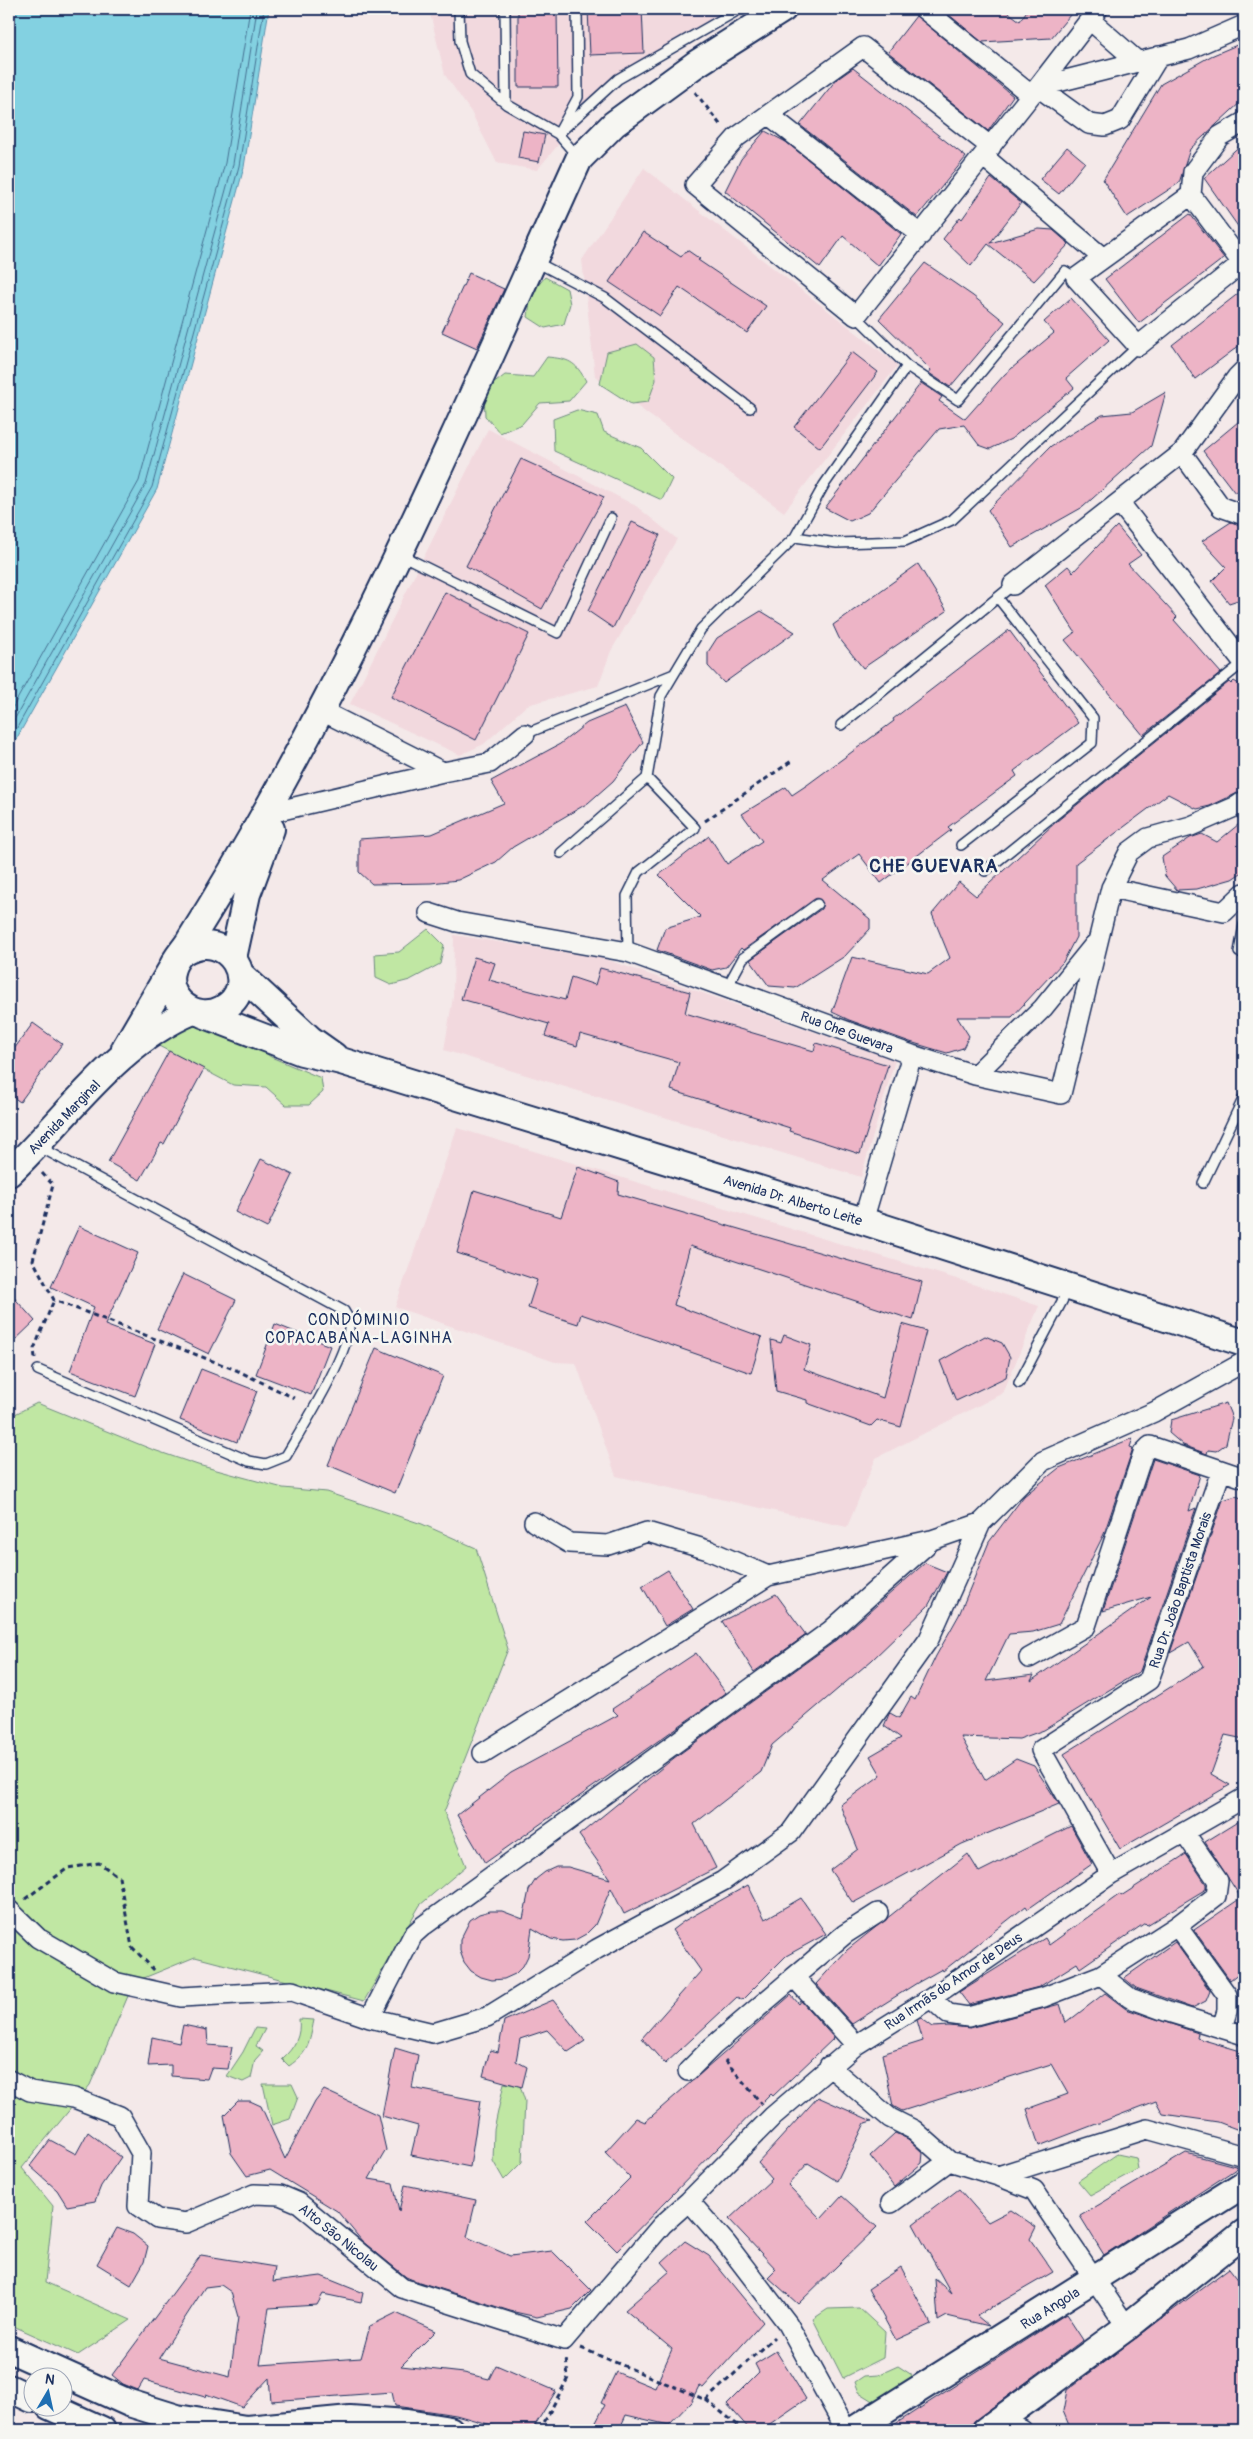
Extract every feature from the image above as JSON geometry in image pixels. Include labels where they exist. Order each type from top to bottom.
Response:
[{"type":"street","points":[[237,966],[225,950],[203,944],[192,946],[177,960],[172,989],[176,999],[198,1012],[223,1009],[231,1002],[238,989],[237,966],[247,894],[279,799],[440,471],[579,160],[614,124],[696,64],[782,9]]},
{"type":"street","points":[[924,9],[1035,91],[1089,124],[1105,126],[1120,120],[1159,56]]},
{"type":"street","points":[[1103,258],[987,152],[863,47],[737,137],[695,185],[856,316],[987,152],[1094,14],[1137,61]]},
{"type":"street","points":[[1035,91],[1137,61],[1188,49],[1244,25]]},
{"type":"street","points":[[769,114],[921,235]]},
{"type":"street","points":[[1192,195],[1076,278],[1138,346],[1243,262],[1192,195],[1193,172],[1220,136],[1244,122]]},
{"type":"street","points":[[1013,585],[1182,453],[1237,376],[1244,370]]},
{"type":"street","points":[[1182,453],[1221,507],[1244,515]]},
{"type":"street","points":[[1120,503],[1244,662]]},
{"type":"street","points":[[322,711],[443,772]]},
{"type":"street","points":[[279,799],[490,764],[525,734]]},
{"type":"street","name":"Avenida Marginal","points":[[119,1059],[177,960],[279,799]]},
{"type":"street","name":"Rua Che Guevara","points":[[429,913],[457,922],[628,952],[912,1055],[975,1075],[1062,1094],[1111,888],[1130,852],[1148,838],[1191,826],[1237,806],[1244,801]]},
{"type":"street","points":[[1111,888],[1224,912],[1244,893]]},
{"type":"street","points":[[975,1075],[1043,1008],[1098,940]]},
{"type":"street","name":"Avenida Dr. Alberto Leite","points":[[237,966],[310,1039],[341,1061]]},
{"type":"street","name":"Avenida Marginal","points":[[9,1173],[119,1059],[148,1035],[198,1012]]},
{"type":"street","name":"Avenida Dr. Alberto Leite","points":[[198,1012],[302,1052],[341,1061],[864,1221],[1244,1343]]},
{"type":"street","points":[[864,1221],[912,1055]]},
{"type":"street","points":[[9,1911],[38,1938],[114,1982],[181,1997],[292,1991],[370,2018],[432,2033],[487,2017],[597,1949],[723,1881],[791,1832],[929,1639],[981,1523],[1043,1461],[1154,1412],[1244,1362]]},
{"type":"street","points":[[1029,1658],[1086,1626],[1143,1452],[1150,1446],[1244,1478]]},
{"type":"street","name":"Rua Dr. João Baptista Morais","points":[[1111,1874],[1041,1750],[1148,1680],[1221,1471]]},
{"type":"street","points":[[534,1522],[569,1543],[608,1545],[647,1532],[708,1550],[768,1576]]},
{"type":"street","points":[[483,1753],[768,1576],[932,1540],[981,1523]]},
{"type":"street","points":[[370,2018],[413,1935],[423,1926],[830,1631],[932,1540]]},
{"type":"street","name":"Rua Irmãs do Amor de Deus","points":[[689,2201],[772,2116],[856,2045],[931,1998],[1111,1874],[1244,1798]]},
{"type":"street","points":[[931,1998],[948,2014],[968,2017],[1044,1997],[1101,1975],[1177,1926],[1216,1896],[1218,1881],[1184,1832]]},
{"type":"street","points":[[688,2070],[713,2046],[845,1934],[878,1913]]},
{"type":"street","points":[[1177,1926],[1227,1995],[1227,2011],[1222,2028]]},
{"type":"street","points":[[1101,1975],[1130,1998],[1168,2012],[1244,2035]]},
{"type":"street","points":[[794,1977],[856,2045]]},
{"type":"street","points":[[830,2066],[890,2118],[914,2130],[949,2161],[998,2176],[1034,2190],[1127,2327]]},
{"type":"street","name":"Alto São Nicolau","points":[[9,2080],[30,2091],[74,2098],[120,2116],[141,2153],[138,2206],[157,2219],[186,2223],[254,2194],[280,2195],[299,2204],[402,2288],[564,2340]]},
{"type":"street","points":[[998,2176],[1147,2129],[1244,2156]]},
{"type":"street","points":[[891,2203],[949,2161]]},
{"type":"street","name":"Rua Angola","points":[[854,2430],[1094,2281],[1244,2184]]},
{"type":"street","points":[[564,2340],[662,2225],[689,2201],[726,2243],[788,2324],[846,2430]]},
{"type":"street","points":[[992,2426],[1127,2327],[1244,2234]]},
{"type":"street","points":[[9,2349],[129,2403],[177,2418],[246,2429],[350,2419],[407,2423],[450,2430]]},
{"type":"street","points":[[9,2388],[22,2394]]},
{"type":"street","points":[[71,2416],[102,2430]]},
{"type":"street","points":[[992,2426],[1022,2430]]},
{"type":"lane","points":[[458,9],[460,41],[470,74],[506,104],[558,134],[579,160]]},
{"type":"lane","points":[[505,9],[506,104]]},
{"type":"lane","points":[[558,134],[578,96],[577,9]]},
{"type":"lane","points":[[558,134],[618,79],[740,9]]},
{"type":"lane","points":[[534,261],[606,298],[750,408]]},
{"type":"lane","points":[[856,316],[907,366],[958,400],[1065,271],[1076,278]]},
{"type":"lane","points":[[795,537],[837,543],[905,541],[952,520],[1138,346]]},
{"type":"lane","points":[[561,853],[647,778],[661,696],[701,629],[795,537],[824,486],[907,366]]},
{"type":"lane","points":[[399,554],[558,633],[611,518]]},
{"type":"lane","points":[[841,725],[1013,585]]},
{"type":"lane","points":[[961,845],[1092,742],[1093,718],[998,598]]},
{"type":"lane","points":[[985,871],[1244,662]]},
{"type":"lane","points":[[525,734],[674,674]]},
{"type":"lane","points":[[628,952],[627,896],[639,872],[695,828],[647,778]]},
{"type":"lane","points":[[726,989],[743,958],[817,904]]},
{"type":"lane","points":[[1239,952],[1244,925]]},
{"type":"lane","points":[[1203,1183],[1244,1097]]},
{"type":"lane","points":[[37,1146],[344,1311],[349,1321],[348,1331],[339,1359],[286,1456],[266,1464],[249,1461],[38,1370]]},
{"type":"lane","points":[[1019,1383],[1069,1288]]},
{"type":"path","points":[[691,88],[712,115]]},
{"type":"path","points":[[695,828],[793,760]]},
{"type":"path","points":[[53,1185],[33,1260],[54,1300],[236,1370],[294,1398]]},
{"type":"path","points":[[38,1370],[34,1349],[54,1300]]},
{"type":"path","points":[[9,1911],[68,1868],[99,1863],[119,1877],[132,1948],[181,1997]]},
{"type":"path","points":[[713,2046],[772,2116]]},
{"type":"path","points":[[706,2400],[788,2324]]},
{"type":"path","points":[[540,2430],[568,2378],[564,2340],[706,2400],[744,2430]]},
{"type":"shaded area","points":[[429,9],[728,9],[617,75],[537,170],[497,163],[471,112],[445,75]]},
{"type":"shaded area","points":[[644,168],[898,365],[784,512],[595,376],[582,260]]},
{"type":"shaded area","points":[[488,429],[636,506],[677,539],[611,651],[598,686],[527,705],[484,744],[460,755],[350,704]]},
{"type":"shaded area","points":[[454,935],[602,958],[895,1060],[861,1177],[444,1050],[453,997]]},
{"type":"shaded area","points":[[457,1128],[960,1280],[1039,1306],[1003,1393],[876,1458],[847,1527],[616,1476],[576,1363],[555,1362],[395,1307]]},
{"type":"green space","points":[[545,277],[567,289],[570,304],[564,324],[545,328],[528,317],[531,294]]},
{"type":"green space","points":[[637,344],[654,357],[656,380],[648,402],[631,404],[600,384],[607,352]]},
{"type":"green space","points":[[547,357],[571,362],[586,381],[569,401],[540,403],[522,424],[500,433],[485,416],[484,391],[505,375],[533,377]]},
{"type":"green space","points":[[577,410],[598,415],[604,432],[641,448],[672,479],[662,500],[554,451],[553,419]]},
{"type":"green space","points":[[428,929],[444,945],[440,964],[410,980],[391,985],[376,978],[375,954],[399,952]]},
{"type":"green space","points":[[189,1024],[212,1032],[242,1037],[271,1057],[321,1078],[323,1092],[309,1105],[286,1105],[266,1087],[233,1085],[155,1044]]},
{"type":"green space","points":[[37,1403],[151,1449],[198,1465],[283,1488],[326,1492],[422,1524],[476,1548],[508,1649],[444,1812],[466,1866],[420,1905],[364,2001],[195,1957],[134,1982],[90,2085],[22,2168],[53,2206],[45,2282],[131,2320],[78,2355],[9,2324],[9,1417]]},
{"type":"green space","points":[[299,2019],[314,2020],[311,2035],[304,2052],[289,2066],[282,2059],[296,2041],[299,2031]]},
{"type":"green space","points":[[255,2028],[265,2029],[256,2046],[263,2051],[255,2060],[251,2078],[243,2082],[227,2076],[243,2052]]},
{"type":"green space","points":[[504,2083],[520,2086],[525,2101],[522,2162],[504,2180],[493,2161],[494,2130]]},
{"type":"green space","points":[[263,2084],[292,2084],[298,2097],[290,2119],[272,2125]]},
{"type":"green space","points":[[1117,2154],[1136,2158],[1138,2169],[1090,2195],[1078,2181]]},
{"type":"green space","points":[[859,2308],[885,2332],[883,2358],[843,2378],[813,2319],[828,2309]]},
{"type":"green space","points":[[898,2366],[912,2375],[915,2383],[875,2402],[859,2392],[855,2382],[864,2376],[878,2375]]},
{"type":"water","points":[[9,9],[269,9],[244,167],[157,489],[9,752]]},
{"type":"building","points":[[518,9],[557,9],[558,87],[518,87]]},
{"type":"building","points":[[588,9],[642,9],[644,53],[590,55]]},
{"type":"building","points":[[942,9],[1004,9],[1020,21],[1028,9],[1075,9],[1051,38],[982,42]]},
{"type":"building","points":[[916,16],[1013,96],[988,131],[888,52]]},
{"type":"building","points":[[1244,42],[1244,99],[1190,149],[1179,183],[1127,217],[1103,180],[1161,84],[1211,56]]},
{"type":"building","points":[[853,68],[966,157],[917,217],[800,125],[836,80]]},
{"type":"building","points":[[523,131],[545,135],[539,162],[518,158]]},
{"type":"building","points":[[765,131],[786,142],[901,234],[878,266],[843,236],[820,268],[725,191],[741,159]]},
{"type":"building","points":[[1244,142],[1244,235],[1204,178]]},
{"type":"building","points":[[1067,147],[1085,162],[1059,194],[1040,179]]},
{"type":"building","points":[[991,178],[1021,203],[990,243],[1039,229],[1053,230],[1069,244],[1034,281],[988,244],[971,266],[943,239],[960,217],[962,219]]},
{"type":"building","points":[[1190,214],[1224,258],[1139,323],[1105,279]]},
{"type":"building","points":[[643,232],[681,257],[687,250],[700,259],[698,260],[766,306],[747,333],[679,287],[660,316],[609,282]]},
{"type":"building","points":[[925,263],[973,296],[1005,322],[950,387],[929,373],[931,370],[879,319]]},
{"type":"building","points":[[469,273],[504,289],[477,348],[442,332]]},
{"type":"building","points":[[1244,289],[1244,342],[1195,379],[1172,345]]},
{"type":"building","points":[[1071,298],[1109,340],[1066,378],[1074,388],[1011,439],[990,449],[979,445],[964,425],[939,429],[868,513],[850,521],[825,508],[921,383],[942,397],[939,401],[965,419],[1005,374],[1054,333],[1044,322]]},
{"type":"building","points":[[852,352],[878,372],[820,448],[794,427]]},
{"type":"building","points":[[1166,392],[1151,446],[1083,507],[1012,547],[988,510],[1051,446],[1102,415],[1132,412]]},
{"type":"building","points":[[1244,417],[1244,485],[1235,493],[1203,451]]},
{"type":"building","points":[[521,459],[604,497],[542,609],[466,566]]},
{"type":"building","points":[[632,522],[660,535],[613,628],[588,611]]},
{"type":"building","points":[[1231,522],[1244,526],[1244,598],[1229,603],[1212,581],[1226,567],[1202,541]]},
{"type":"building","points":[[1117,526],[1141,555],[1128,564],[1177,617],[1174,620],[1221,673],[1143,735],[1065,640],[1075,632],[1045,585],[1068,566],[1073,572]]},
{"type":"building","points":[[918,564],[947,611],[863,668],[839,638],[833,625]]},
{"type":"building","points":[[445,592],[529,634],[476,740],[391,697]]},
{"type":"building","points":[[761,611],[795,632],[724,683],[708,666],[708,652],[717,638]]},
{"type":"building","points":[[1009,630],[1078,723],[1014,771],[1017,776],[948,827],[951,830],[881,883],[859,854],[823,880],[870,919],[870,929],[845,956],[795,988],[769,986],[750,960],[821,909],[823,903],[817,898],[743,950],[741,948],[726,967],[712,970],[657,950],[665,928],[701,917],[659,875],[709,836],[727,864],[762,841],[742,814],[786,787],[792,795],[807,785],[894,721],[893,719]]},
{"type":"building","points":[[1234,681],[1244,687],[1244,790],[1210,806],[1197,809],[1168,794],[1076,863],[1076,937],[1063,962],[1012,1017],[957,1017],[969,1036],[963,1048],[947,1053],[910,1042],[832,1012],[852,957],[928,974],[950,958],[932,914],[959,882],[976,896],[1057,821],[1229,682],[1231,684]]},
{"type":"building","points":[[625,707],[643,742],[613,781],[588,803],[513,847],[496,862],[458,880],[431,883],[372,884],[359,872],[359,839],[432,834],[504,803],[491,781],[560,744],[587,723]]},
{"type":"building","points":[[1244,820],[1244,871],[1232,879],[1197,889],[1177,890],[1165,876],[1162,857],[1190,838],[1202,834],[1217,842]]},
{"type":"building","points":[[474,957],[495,963],[489,980],[565,1000],[571,977],[595,985],[600,968],[690,992],[685,1013],[814,1051],[816,1043],[888,1065],[860,1154],[789,1131],[790,1128],[671,1090],[679,1062],[580,1034],[577,1046],[545,1036],[549,1024],[461,999]]},
{"type":"building","points":[[33,1023],[62,1044],[20,1102],[9,1094],[9,1056]]},
{"type":"building","points":[[169,1051],[204,1069],[164,1144],[161,1143],[140,1180],[108,1162]]},
{"type":"building","points":[[261,1159],[293,1175],[267,1228],[235,1212]]},
{"type":"building","points":[[578,1167],[619,1182],[618,1194],[922,1282],[913,1320],[690,1246],[674,1305],[762,1337],[751,1373],[581,1314],[578,1324],[528,1308],[537,1280],[457,1253],[474,1190],[561,1217]]},
{"type":"building","points":[[79,1226],[138,1253],[105,1325],[155,1344],[135,1396],[70,1371],[94,1307],[51,1287]]},
{"type":"building","points":[[183,1274],[236,1300],[209,1354],[157,1329]]},
{"type":"building","points":[[9,1292],[35,1321],[9,1346]]},
{"type":"building","points":[[275,1324],[330,1346],[311,1395],[256,1374]]},
{"type":"building","points":[[902,1324],[926,1331],[901,1427],[877,1420],[871,1426],[807,1403],[807,1400],[776,1391],[771,1340],[781,1343],[784,1335],[811,1345],[804,1369],[883,1398]]},
{"type":"building","points":[[985,1336],[1002,1343],[1010,1357],[1006,1377],[956,1401],[940,1361]]},
{"type":"building","points":[[376,1348],[443,1376],[395,1493],[328,1465]]},
{"type":"building","points":[[201,1369],[257,1391],[237,1442],[180,1420]]},
{"type":"building","points":[[1226,1403],[1232,1418],[1226,1444],[1216,1451],[1208,1450],[1207,1454],[1183,1445],[1169,1433],[1171,1420]]},
{"type":"building","points":[[1133,1438],[1130,1447],[1133,1448],[1104,1534],[1059,1624],[1033,1632],[1009,1634],[986,1681],[1034,1675],[1031,1681],[1151,1597],[1103,1611],[1153,1459],[1200,1475],[1189,1511],[1196,1508],[1140,1671],[1044,1730],[1019,1739],[961,1737],[985,1780],[1016,1759],[1034,1766],[1059,1804],[962,1844],[853,1903],[830,1870],[858,1849],[840,1805],[881,1775],[870,1756],[901,1738],[884,1726],[889,1714],[899,1718],[911,1697],[915,1700],[936,1656],[959,1615],[989,1542],[1024,1496],[1059,1468]]},
{"type":"building","points":[[1236,1496],[1244,1499],[1244,1739],[1225,1735],[1211,1774],[1230,1785],[1120,1849],[1064,1754],[1204,1666],[1189,1642],[1170,1653],[1223,1500]]},
{"type":"building","points":[[925,1563],[947,1572],[928,1606],[872,1660],[772,1745],[761,1772],[694,1824],[716,1868],[624,1914],[611,1888],[595,1925],[586,1934],[575,1940],[563,1941],[551,1939],[532,1928],[528,1956],[523,1966],[515,1974],[504,1979],[492,1980],[481,1977],[471,1971],[464,1962],[460,1951],[460,1940],[470,1920],[479,1914],[490,1911],[502,1911],[523,1919],[529,1890],[536,1879],[556,1867],[568,1867],[610,1879],[579,1835],[674,1758],[837,1640]]},
{"type":"building","points":[[668,1570],[693,1609],[665,1626],[642,1586]]},
{"type":"building","points":[[776,1594],[806,1635],[754,1672],[722,1621]]},
{"type":"building","points":[[696,1653],[726,1693],[485,1863],[457,1815],[511,1773],[618,1715],[612,1709]]},
{"type":"building","points":[[1244,1818],[1244,1969],[1230,1980],[1194,1930],[1241,1898],[1205,1842]]},
{"type":"building","points":[[1071,1826],[1092,1864],[1028,1909],[1026,1906],[943,1971],[942,1969],[917,1983],[852,2024],[816,1984],[847,1950],[968,1854],[979,1872]]},
{"type":"building","points":[[1186,1854],[1206,1884],[1206,1889],[1147,1925],[1145,1923],[1080,1968],[1077,1963],[1039,1987],[969,2005],[959,1992],[1045,1938],[1049,1945],[1120,1894],[1121,1896]]},
{"type":"building","points":[[748,1885],[765,1919],[801,1898],[826,1934],[786,1956],[742,2000],[737,1997],[665,2064],[642,2038],[701,1971],[672,1930],[684,1921]]},
{"type":"building","points":[[1175,1942],[1210,1991],[1206,2001],[1192,2008],[1136,1988],[1124,1978]]},
{"type":"building","points":[[1105,1993],[1126,2009],[1198,2033],[1197,2038],[1244,2052],[1244,2132],[1218,2122],[1163,2114],[1156,2101],[1039,2146],[1027,2109],[1068,2094],[1051,2064],[902,2111],[893,2106],[882,2054],[923,2041],[917,2020],[921,2018],[933,2027],[970,2028],[1060,2004],[1066,2023]]},
{"type":"building","points":[[791,1995],[799,2004],[801,2001],[834,2038],[773,2096],[771,2094],[617,2251],[587,2221],[630,2178],[605,2152],[636,2118],[645,2122]]},
{"type":"building","points":[[553,2000],[585,2041],[568,2052],[547,2030],[520,2039],[516,2061],[527,2067],[522,2087],[483,2076],[490,2050],[498,2052],[504,2021]]},
{"type":"building","points":[[183,2025],[207,2030],[208,2045],[232,2047],[228,2069],[211,2068],[207,2079],[171,2076],[171,2065],[148,2066],[152,2037],[179,2043]]},
{"type":"building","points":[[395,2048],[418,2055],[412,2088],[480,2101],[470,2167],[411,2155],[418,2126],[382,2116]]},
{"type":"building","points":[[324,2090],[378,2115],[386,2150],[369,2179],[393,2183],[399,2211],[405,2185],[476,2200],[467,2237],[510,2256],[552,2251],[591,2290],[572,2309],[537,2317],[510,2311],[413,2280],[406,2277],[362,2241],[337,2211],[270,2170],[247,2176],[231,2153],[224,2115],[238,2101],[250,2101],[261,2106],[285,2159],[315,2102]]},
{"type":"building","points":[[818,2097],[872,2121],[865,2123],[837,2181],[808,2163],[788,2185],[821,2219],[842,2196],[877,2227],[798,2304],[768,2277],[776,2269],[729,2219],[772,2179],[758,2163]]},
{"type":"building","points":[[88,2132],[121,2157],[101,2186],[95,2201],[67,2206],[57,2190],[30,2166],[50,2140],[76,2154]]},
{"type":"building","points":[[895,2133],[908,2139],[923,2153],[922,2163],[894,2187],[870,2156]]},
{"type":"building","points":[[1186,2153],[1239,2167],[1104,2255],[1080,2216]]},
{"type":"building","points":[[959,2189],[988,2222],[1011,2210],[1036,2227],[1030,2239],[1053,2272],[977,2316],[989,2326],[947,2316],[938,2321],[935,2279],[951,2293],[913,2224]]},
{"type":"building","points":[[117,2228],[133,2234],[148,2246],[144,2262],[131,2285],[97,2264]]},
{"type":"building","points":[[685,2241],[709,2256],[763,2322],[703,2388],[699,2386],[691,2402],[669,2425],[626,2415],[619,2430],[592,2430],[605,2405],[601,2403],[616,2372],[655,2388],[672,2349],[625,2310],[670,2271],[662,2262]]},
{"type":"building","points":[[201,2255],[275,2267],[273,2282],[321,2276],[363,2293],[361,2302],[323,2294],[317,2305],[269,2308],[260,2365],[361,2358],[370,2326],[396,2313],[436,2331],[401,2366],[464,2373],[489,2379],[496,2365],[556,2391],[532,2430],[509,2430],[456,2415],[395,2406],[392,2392],[271,2401],[269,2378],[242,2407],[206,2394],[205,2397],[144,2380],[138,2390],[123,2384],[112,2375]],"holes":[[[221,2285],[231,2292],[238,2317],[230,2377],[159,2358],[205,2287]]]},
{"type":"building","points":[[901,2267],[931,2324],[896,2340],[868,2289]]},
{"type":"building","points":[[1229,2268],[1244,2287],[1244,2430],[1071,2430],[1063,2411],[1067,2390]]},
{"type":"building","points":[[1066,2314],[1083,2340],[962,2430],[886,2430]]},
{"type":"building","points":[[776,2351],[806,2399],[761,2430],[750,2430],[727,2404],[759,2372],[755,2364]]},
{"type":"district","name":"CHE GUEVARA","points":[[934,865]]},
{"type":"district","name":"CONDÓMINIO COPACABANA-LAGINHA","points":[[359,1328]]}]
